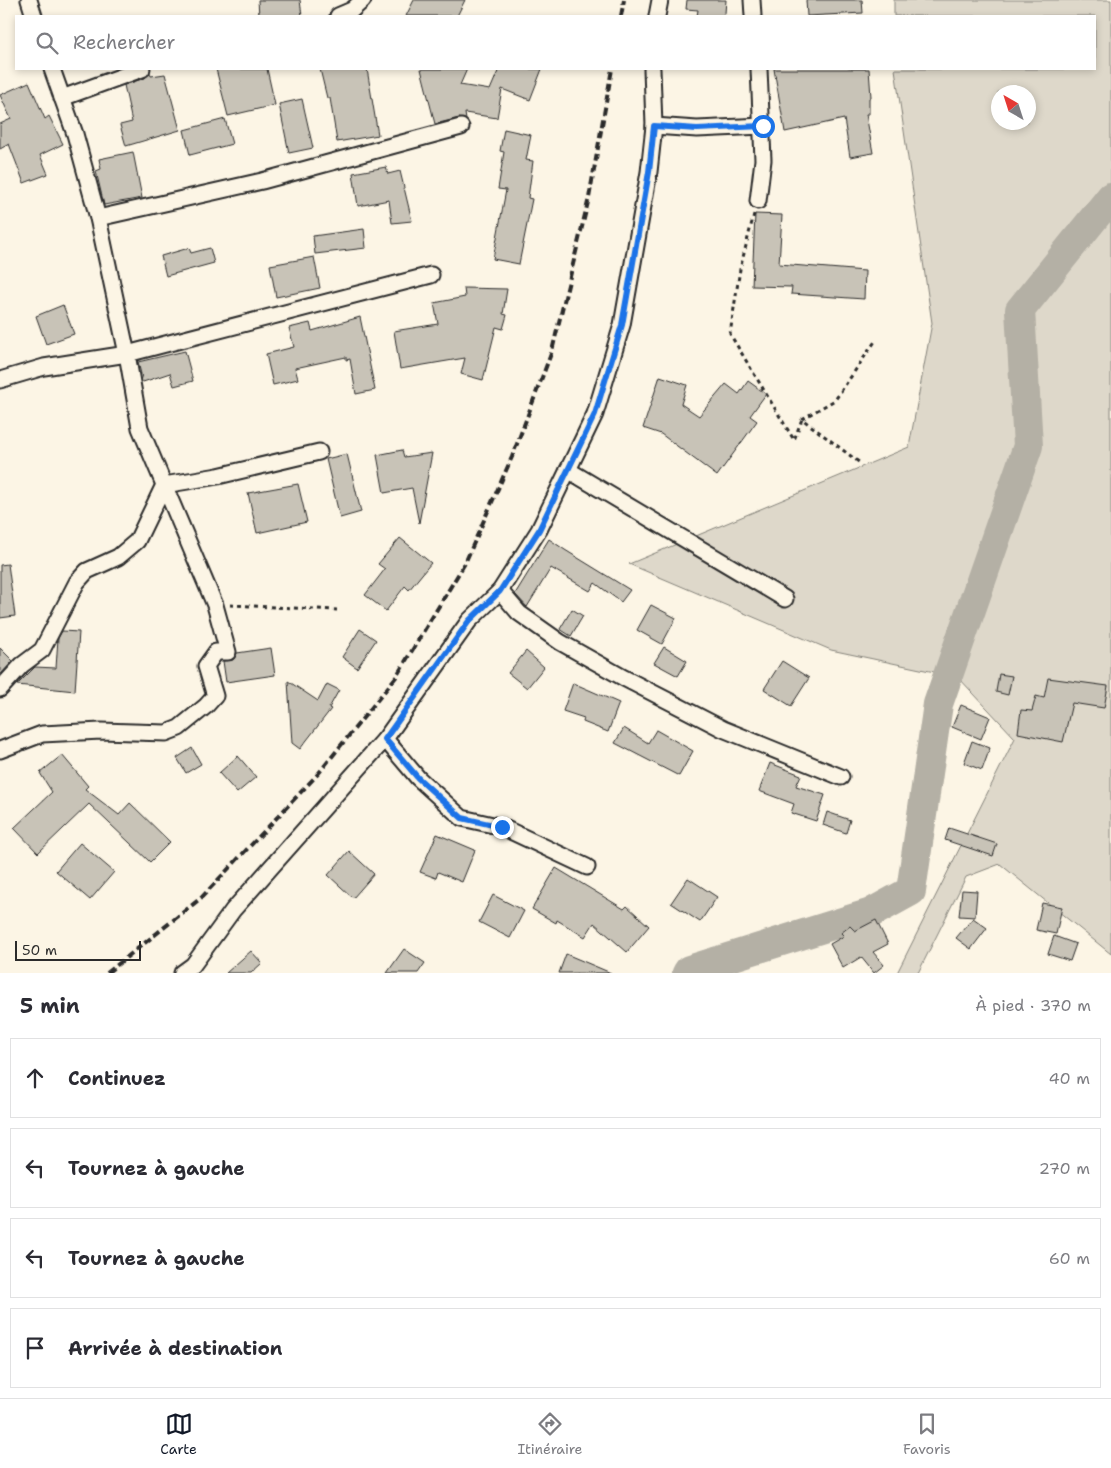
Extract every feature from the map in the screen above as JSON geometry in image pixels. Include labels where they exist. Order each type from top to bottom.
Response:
[{"type":"street","points":[[29,0],[34,15]]},
{"type":"street","points":[[340,15],[352,10],[363,0]]},
{"type":"street","points":[[657,15],[660,0]]},
{"type":"street","points":[[752,0],[753,15]]},
{"type":"street","points":[[0,750],[42,734],[101,731],[166,733],[179,728],[215,696],[206,666],[216,652],[228,652],[215,605],[140,428],[127,354],[98,218],[75,134],[52,70]]},
{"type":"street","points":[[62,98],[139,70]]},
{"type":"street","points":[[193,970],[233,910],[385,739],[469,621],[500,591],[539,530],[595,414],[622,325],[649,172],[654,126],[652,70]]},
{"type":"street","points":[[758,70],[763,126],[763,160],[758,201]]},
{"type":"street","points":[[654,126],[697,129],[763,126]]},
{"type":"street","points":[[98,218],[262,181],[461,127]]},
{"type":"street","points":[[0,380],[44,368],[127,354],[431,275]]},
{"type":"street","points":[[164,485],[218,476],[319,452]]},
{"type":"street","points":[[568,470],[785,599]]},
{"type":"street","points":[[0,689],[22,665],[42,650],[77,582],[87,571],[118,557],[137,541],[164,485]]},
{"type":"street","points":[[500,591],[519,613],[560,642],[624,678],[723,729],[841,776]]},
{"type":"street","points":[[385,739],[418,778],[462,818],[502,827],[587,867]]},
{"type":"path","points":[[758,201],[740,269],[730,334],[794,440],[802,419],[835,400],[876,340]]},
{"type":"path","points":[[802,419],[860,463]]},
{"type":"path","points":[[215,605],[337,610]]},
{"type":"shaded area","points":[[894,0],[1111,0],[1111,954],[1000,864],[966,877],[918,973],[897,973],[1015,738],[958,677],[831,650],[629,564],[909,447],[932,323],[895,70],[1096,70],[1096,15],[894,15]]},
{"type":"building","points":[[258,0],[300,0],[302,15],[259,15]]},
{"type":"building","points":[[414,0],[465,0],[458,15],[406,15]]},
{"type":"building","points":[[687,0],[726,0],[724,15],[697,15],[698,10],[686,9]]},
{"type":"building","points":[[806,0],[862,0],[863,13],[807,15]]},
{"type":"building","points":[[216,70],[267,70],[275,105],[228,116]]},
{"type":"building","points":[[320,70],[367,70],[378,135],[337,142],[330,98],[327,98]]},
{"type":"building","points":[[421,70],[467,70],[460,85],[490,90],[499,70],[542,70],[530,100],[502,89],[497,118],[465,113],[466,120],[459,118],[435,124]]},
{"type":"building","points":[[774,70],[869,70],[871,97],[869,98],[869,114],[866,114],[873,153],[850,157],[844,119],[785,132]]},
{"type":"building","points":[[150,73],[151,76],[165,74],[180,130],[126,146],[120,125],[132,122],[124,85],[145,78]]},
{"type":"building","points":[[29,82],[45,119],[49,116],[63,144],[40,155],[48,174],[24,183],[9,144],[0,149],[0,124],[11,119],[0,95]]},
{"type":"building","points":[[302,99],[313,148],[289,153],[279,104]]},
{"type":"building","points":[[225,119],[232,144],[190,155],[184,130]]},
{"type":"building","points":[[504,129],[531,135],[526,160],[533,161],[528,198],[532,199],[519,264],[493,259],[506,190],[498,189],[504,152],[500,151]]},
{"type":"building","points":[[133,152],[142,198],[104,205],[96,171],[101,169],[99,159]]},
{"type":"building","points":[[386,167],[388,174],[400,171],[412,221],[392,223],[389,200],[358,206],[353,173]]},
{"type":"building","points":[[755,214],[782,215],[779,264],[865,271],[864,299],[791,294],[792,287],[752,286]]},
{"type":"building","points":[[364,229],[366,248],[315,254],[313,236]]},
{"type":"building","points":[[189,248],[191,253],[210,248],[214,263],[166,276],[161,256]]},
{"type":"building","points":[[314,257],[320,288],[276,297],[270,265]]},
{"type":"building","points":[[464,288],[507,289],[503,314],[507,315],[503,329],[496,327],[483,380],[461,374],[465,358],[400,369],[394,331],[438,324],[434,303],[465,297]]},
{"type":"building","points":[[63,305],[74,334],[46,344],[36,316]]},
{"type":"building","points":[[360,317],[375,390],[356,394],[350,359],[346,360],[346,357],[295,368],[298,379],[273,385],[266,354],[294,347],[289,328],[310,323],[312,331]]},
{"type":"building","points":[[185,351],[193,381],[174,386],[170,373],[143,382],[138,362]]},
{"type":"building","points":[[660,376],[687,385],[681,404],[699,416],[726,384],[739,394],[748,381],[766,394],[750,416],[757,421],[717,476],[661,434],[643,428]]},
{"type":"building","points":[[402,450],[404,457],[432,453],[419,523],[412,488],[384,493],[377,455]]},
{"type":"building","points":[[347,454],[361,512],[340,518],[326,459]]},
{"type":"building","points":[[298,484],[307,522],[257,533],[248,493]]},
{"type":"building","points":[[400,538],[431,563],[409,590],[405,586],[386,611],[365,595],[385,569],[378,564]]},
{"type":"building","points":[[549,539],[630,590],[621,602],[595,583],[590,591],[551,568],[527,607],[515,594]]},
{"type":"building","points":[[8,564],[15,616],[0,618],[0,565]]},
{"type":"building","points":[[651,605],[676,618],[662,644],[637,630]]},
{"type":"building","points":[[572,609],[583,616],[571,636],[560,629]]},
{"type":"building","points":[[360,629],[376,640],[357,668],[342,657]]},
{"type":"building","points":[[62,631],[79,632],[75,691],[17,685],[35,667],[56,668],[58,638]]},
{"type":"building","points":[[664,647],[687,661],[678,676],[654,663]]},
{"type":"building","points":[[0,648],[13,661],[0,675]]},
{"type":"building","points":[[271,648],[275,675],[226,682],[223,661],[233,660],[237,653]]},
{"type":"building","points":[[526,651],[544,667],[527,688],[508,673]]},
{"type":"building","points":[[782,661],[809,678],[791,706],[764,689]]},
{"type":"building","points":[[999,674],[1012,676],[1008,695],[996,692]]},
{"type":"building","points":[[1048,678],[1108,686],[1104,708],[1072,703],[1063,742],[1018,733],[1021,710],[1032,711],[1036,696],[1044,698]]},
{"type":"building","points":[[288,681],[318,701],[327,684],[339,690],[329,708],[331,709],[300,749],[292,743]]},
{"type":"building","points":[[573,683],[619,703],[608,732],[583,722],[584,718],[563,711]]},
{"type":"building","points":[[961,705],[990,717],[981,739],[952,727]]},
{"type":"building","points":[[624,728],[648,743],[656,730],[693,751],[679,776],[615,743]]},
{"type":"building","points":[[972,741],[990,748],[982,770],[964,763]]},
{"type":"building","points":[[192,748],[201,764],[186,773],[177,758]]},
{"type":"building","points":[[62,755],[88,786],[85,789],[119,815],[130,803],[170,842],[150,862],[89,804],[38,853],[14,828],[52,792],[40,773]]},
{"type":"building","points":[[238,756],[256,777],[237,793],[219,773]]},
{"type":"building","points":[[770,763],[801,775],[796,786],[825,795],[816,821],[791,813],[794,804],[759,791]]},
{"type":"building","points":[[827,812],[850,820],[846,833],[823,825]]},
{"type":"building","points":[[949,828],[997,844],[993,856],[945,840]]},
{"type":"building","points":[[437,834],[475,850],[462,882],[438,872],[436,878],[420,872]]},
{"type":"building","points":[[80,843],[114,872],[90,900],[56,871]]},
{"type":"building","points":[[349,851],[374,874],[353,898],[328,875]]},
{"type":"building","points":[[556,868],[624,909],[627,906],[649,926],[627,952],[594,923],[585,937],[557,920],[556,923],[532,909]]},
{"type":"building","points":[[688,878],[717,897],[700,922],[671,903]]},
{"type":"building","points":[[962,890],[977,891],[975,917],[959,916]]},
{"type":"building","points":[[493,895],[524,911],[510,938],[479,922]]},
{"type":"building","points":[[1042,903],[1062,907],[1056,934],[1036,930]]},
{"type":"building","points":[[973,918],[987,928],[971,949],[956,938]]},
{"type":"building","points":[[876,920],[888,944],[873,952],[884,965],[874,973],[861,957],[843,968],[830,944],[844,936],[841,933],[850,926],[855,931]]},
{"type":"building","points":[[1054,936],[1076,944],[1070,961],[1048,954]]},
{"type":"building","points":[[404,949],[425,963],[418,973],[387,973]]},
{"type":"building","points":[[251,951],[262,963],[251,973],[226,973]]},
{"type":"building","points":[[566,954],[611,973],[559,973]]},
{"type":"waterway","points":[[687,973],[689,970],[871,913],[911,891],[938,704],[1028,446],[1020,310],[1111,197]]},
{"type":"railway","points":[[621,15],[624,0]]},
{"type":"railway","points":[[107,973],[201,898],[318,774],[396,677],[465,563],[512,457],[552,351],[589,198],[612,70]]},
{"type":"route","points":[[502,827],[462,818],[418,778],[385,739],[469,621],[500,591],[539,530],[595,414],[622,325],[649,172],[654,126],[697,129],[763,126]]}]
